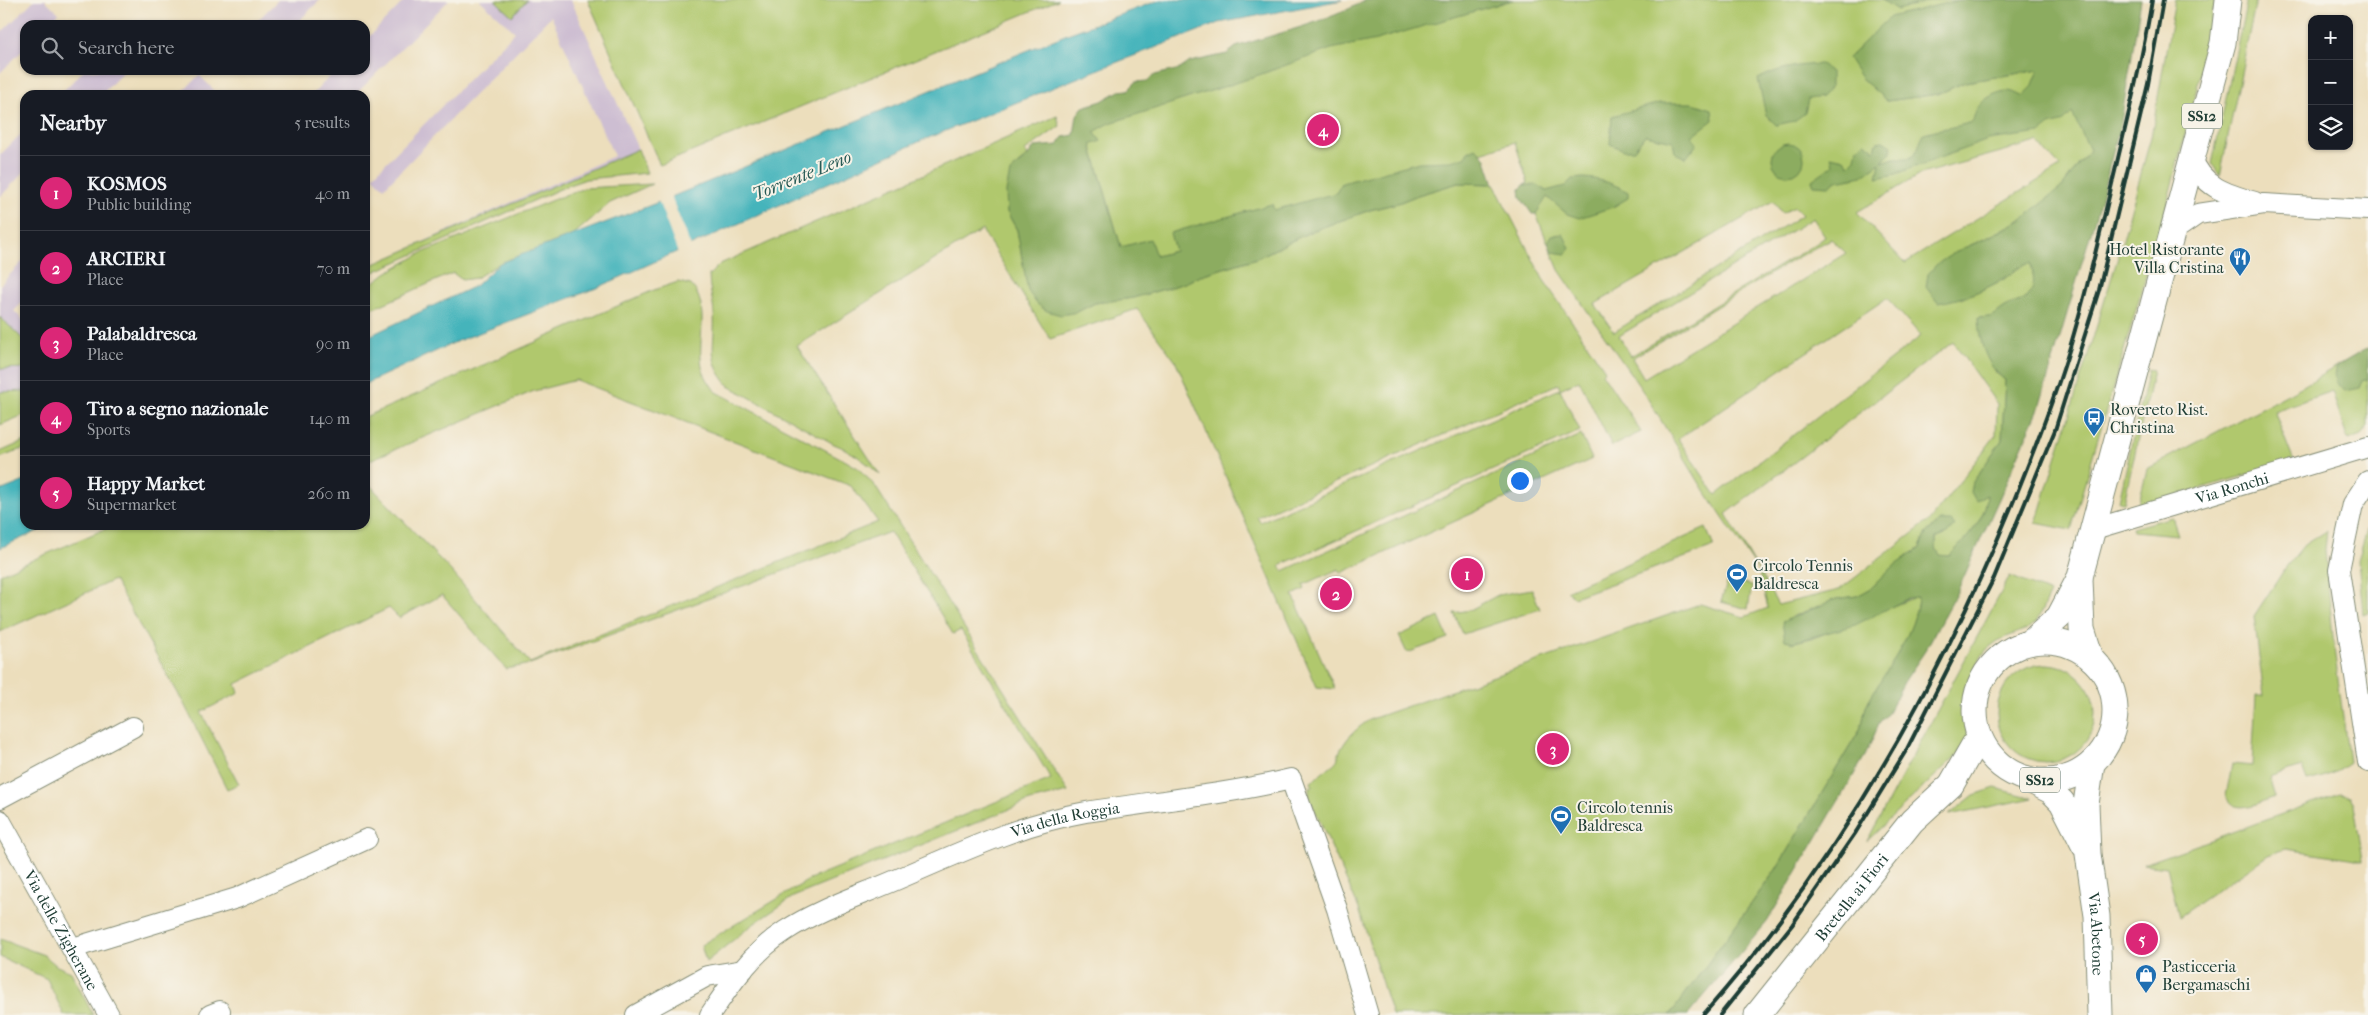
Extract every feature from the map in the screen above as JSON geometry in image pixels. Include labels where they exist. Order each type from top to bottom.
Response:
[{"type":"main road","name":"SS12","points":[[2031,642],[2059,617],[2080,577],[2191,156],[2223,43],[2228,0]]},
{"type":"main road","name":"SS12","points":[[2025,778],[2045,781],[2065,778],[2083,770],[2092,763],[2109,740],[2115,722],[2115,702],[2109,683],[2091,658],[2082,629],[2080,577]]},
{"type":"main road","name":"SS12","points":[[2088,854],[2062,802],[2051,791],[2000,765],[1988,752],[1980,736],[1975,713],[1979,688],[1990,667],[2008,651],[2031,642],[2050,641],[2068,645],[2091,658]]},
{"type":"main road","name":"Bretella ai Fiori","points":[[1757,1015],[1912,821],[1952,785],[1980,736]]},
{"type":"main road","name":"SS12","points":[[2088,854],[2086,804],[2092,763]]},
{"type":"main road","name":"Bretella ai Fiori","points":[[1952,785],[2000,765]]},
{"type":"main road","name":"Via Abetone","points":[[2088,854],[2097,916],[2100,1015]]},
{"type":"street","points":[[2191,156],[2200,175],[2212,186],[2229,195],[2264,204],[2368,210]]},
{"type":"street","points":[[2172,232],[2198,214],[2264,204]]},
{"type":"street","name":"Via Ronchi","points":[[2094,529],[2368,447]]},
{"type":"street","points":[[2368,481],[2353,504],[2339,570],[2368,762]]},
{"type":"street","points":[[0,798],[133,727]]},
{"type":"street","name":"Via della Roggia","points":[[743,970],[764,949],[794,927],[828,909],[994,838],[1034,825],[1085,813],[1212,796],[1291,779],[1337,909],[1368,1015]]},
{"type":"street","name":"Via delle Zigherane","points":[[0,820],[109,1015]]},
{"type":"street","points":[[73,948],[237,898],[367,839]]},
{"type":"street","points":[[636,1015],[707,976],[743,970]]},
{"type":"street","points":[[710,1015],[743,970]]},
{"type":"shaded area","points":[[34,0],[45,0],[59,13],[52,20],[20,20],[20,53],[0,73],[0,34]]},
{"type":"shaded area","points":[[278,0],[320,0],[300,20],[258,20]]},
{"type":"shaded area","points":[[405,0],[449,0],[360,90],[317,90],[331,75],[370,75],[370,36]]},
{"type":"shaded area","points":[[480,0],[571,0],[638,149],[370,266],[614,156],[551,16],[384,188],[373,176],[515,32]]},
{"type":"shaded area","points":[[79,75],[120,75],[106,90],[64,90]]},
{"type":"shaded area","points":[[199,75],[214,90],[185,90]]},
{"type":"shaded area","points":[[20,135],[20,176],[0,197],[0,155]]},
{"type":"shaded area","points":[[20,264],[20,305],[14,311],[20,317],[20,416],[0,425],[0,285]]},
{"type":"green space","points":[[495,0],[527,0],[512,16]]},
{"type":"green space","points":[[588,0],[1058,0],[660,165]]},
{"type":"green space","points":[[1365,0],[1513,0],[1376,40],[1331,49],[1242,81],[1110,123],[1094,132],[1101,141],[1091,145],[1121,247],[1150,239],[1156,256],[1175,251],[1170,233],[1272,204],[1274,210],[1336,193],[1342,183],[1419,162],[1451,161],[1464,157],[1468,152],[1476,148],[1485,157],[1494,184],[1458,183],[1398,203],[1370,210],[1312,231],[1257,258],[1204,274],[1185,283],[1133,298],[1095,303],[1077,312],[1061,315],[1047,311],[1037,304],[1028,291],[1017,230],[1007,212],[1006,192],[1010,172],[1028,156],[1034,147],[1058,145],[1063,137],[1074,135],[1077,115],[1083,107],[1102,101],[1119,91],[1128,90],[1136,82],[1147,81],[1155,75],[1180,69],[1190,62],[1227,54],[1236,47],[1336,15]]},
{"type":"green space","points":[[1489,0],[2074,0],[1861,78],[1887,101],[1938,94],[1965,82],[2039,70],[2073,113],[2090,150],[2062,187],[2040,207],[1999,232],[1957,251],[1961,299],[2003,280],[2019,266],[2031,263],[2034,280],[2033,290],[2024,300],[2008,305],[1993,317],[1978,318],[1996,373],[2005,380],[2002,440],[1973,482],[1988,494],[1983,512],[1968,536],[1949,556],[1940,556],[1936,548],[1936,538],[1947,534],[1940,521],[1926,533],[1920,548],[1908,555],[1870,589],[1857,596],[1836,599],[1791,617],[1791,643],[1816,637],[1918,596],[1916,610],[1907,637],[1869,700],[1858,733],[1775,871],[1670,1015],[1392,1015],[1359,909],[1309,797],[1309,787],[1313,787],[1311,782],[1337,761],[1345,742],[1371,719],[1700,604],[1744,617],[1768,608],[1758,570],[1702,487],[1646,396],[1559,270],[1524,185],[1528,183],[1515,142],[1175,251],[1126,264],[1091,144],[1090,119]],"holes":[[[2037,142],[2060,167],[1905,263],[1857,212],[1921,174]],[[1773,201],[1782,213],[1795,207],[1802,215],[1614,332],[1595,304]],[[1813,218],[1825,237],[1631,356],[1619,336]],[[1831,239],[1846,253],[1644,378],[1632,358]],[[1887,298],[1921,336],[1716,495],[1678,439]],[[1953,342],[1997,404],[1996,435],[1930,520],[1839,590],[1778,605],[1726,514]]]},
{"type":"green space","points":[[1882,0],[1933,0],[1897,10]]},
{"type":"green space","points":[[1959,0],[2141,0],[2121,122],[2100,202],[2039,408],[1957,592],[1925,651],[1904,682],[1888,713],[1880,722],[1865,756],[1767,922],[1688,1015],[1670,1015],[1775,871],[1858,733],[1869,700],[1907,637],[1916,610],[1918,597],[1909,598],[1855,625],[1794,642],[1785,640],[1782,622],[1836,599],[1857,596],[1870,589],[1895,565],[1920,548],[1926,533],[1940,521],[1951,521],[1955,525],[1947,534],[1936,538],[1936,548],[1940,555],[1949,556],[1974,528],[1983,513],[1987,495],[1976,501],[1971,492],[1973,482],[2002,440],[2005,380],[1988,360],[1982,344],[1978,318],[1993,316],[2009,305],[2022,300],[2031,292],[2033,273],[2031,263],[2022,266],[2001,280],[1978,291],[1938,303],[1926,287],[1928,274],[1937,264],[1957,251],[2021,220],[2062,187],[2090,150],[2072,113],[2064,121],[2050,125],[2040,133],[1988,140],[1896,174],[1877,178],[1880,163],[1862,176],[1837,181],[1829,186],[1814,185],[1812,180],[1833,165],[1831,156],[1844,159],[1849,165],[1855,159],[1857,148],[1865,142],[1875,150],[1877,142],[1883,141],[1892,146],[1891,152],[1882,162],[1894,158],[1910,158],[1917,150],[1924,133],[1971,122],[1983,101],[1993,95],[2008,91],[2023,96],[2032,87],[2039,70],[1965,82],[1938,94],[1887,101],[1861,78],[1848,58],[1890,17]]},
{"type":"green space","points":[[2175,0],[2215,0],[2199,80],[2165,211],[2071,530],[2036,523],[2119,254],[2151,137]]},
{"type":"green space","points":[[2247,0],[2256,0],[2220,176],[2212,164]]},
{"type":"green space","points":[[1821,64],[1831,72],[1831,87],[1822,97],[1808,99],[1805,113],[1794,121],[1776,125],[1766,115],[1758,79],[1788,68]]},
{"type":"green space","points":[[1660,103],[1693,103],[1712,109],[1713,120],[1692,136],[1697,144],[1686,158],[1675,153],[1673,141],[1645,135],[1634,150],[1624,150],[1610,144],[1612,116]]},
{"type":"green space","points":[[1057,116],[1060,126],[1025,151],[1028,156],[1018,164],[1007,212],[1017,230],[1028,291],[1077,312],[1095,303],[1133,298],[1185,283],[1204,274],[1257,258],[1312,231],[1418,195],[1458,183],[1494,184],[1543,279],[1605,370],[1602,373],[1641,432],[1612,446],[1579,380],[1560,389],[1580,431],[1280,565],[1283,571],[1581,435],[1592,459],[1341,573],[1339,569],[1303,585],[1305,589],[1293,595],[1335,689],[1317,687],[1176,362],[1137,309],[1050,339],[982,230],[797,346],[880,475],[853,453],[729,386],[717,368],[713,352],[714,313],[709,275],[720,264]],"holes":[[[1558,384],[1560,389],[1260,522],[1257,517]]]},
{"type":"green space","points":[[1788,143],[1799,148],[1804,159],[1799,170],[1788,175],[1777,170],[1772,159],[1777,148]]},
{"type":"green space","points":[[638,149],[647,173],[586,179],[370,274],[370,266]]},
{"type":"green space","points":[[1572,179],[1601,180],[1617,186],[1628,192],[1628,198],[1613,207],[1579,218],[1567,214],[1547,197],[1536,214],[1532,214],[1521,198],[1520,189],[1524,185],[1538,185],[1546,191],[1565,186]]},
{"type":"green space","points":[[652,184],[610,203],[573,235],[500,263],[476,278],[462,280],[453,273],[370,310],[370,285],[386,273],[422,253],[585,188]]},
{"type":"green space","points":[[1563,234],[1570,248],[1566,254],[1552,252],[1548,242],[1552,235]]},
{"type":"green space","points":[[678,282],[691,285],[697,294],[701,304],[702,315],[701,360],[704,373],[715,391],[858,468],[875,486],[1068,792],[1030,801],[793,897],[752,925],[706,962],[701,945],[812,878],[1051,779],[961,630],[953,634],[890,532],[530,664],[506,669],[442,595],[399,618],[389,608],[236,684],[239,693],[201,712],[239,784],[227,789],[184,704],[114,580],[0,632],[0,574],[102,530],[370,530],[370,485],[452,572],[530,663],[878,522],[851,486],[576,380],[534,391],[370,460],[370,415],[654,290]]},
{"type":"green space","points":[[0,317],[20,336],[20,368],[0,369]]},
{"type":"green space","points":[[2368,348],[2368,427],[2361,435],[2348,440],[2332,391],[2274,411],[2294,462],[2138,506],[2147,469],[2303,386]]},
{"type":"green space","points":[[2368,348],[2368,379],[2363,381],[2360,388],[2345,391],[2337,384],[2335,375],[2337,366]]},
{"type":"green space","points":[[2148,370],[2153,371],[2124,502],[2119,501]]},
{"type":"green space","points":[[20,391],[20,417],[0,425],[0,392]]},
{"type":"green space","points":[[20,443],[20,450],[0,458],[0,452]]},
{"type":"green space","points":[[2172,517],[2178,535],[2133,531],[2132,528]]},
{"type":"green space","points":[[2368,527],[2368,612],[2363,614],[2358,560]]},
{"type":"green space","points":[[1706,528],[1714,547],[1574,597],[1566,591]]},
{"type":"green space","points":[[2327,530],[2325,550],[2334,648],[2349,762],[2336,772],[2307,781],[2302,767],[2269,778],[2275,797],[2248,806],[2235,806],[2226,796],[2232,764],[2252,766],[2256,696],[2264,696],[2254,616],[2286,567],[2304,545]]},
{"type":"green space","points":[[2010,576],[2050,593],[2036,623],[2027,629],[1999,640],[1987,649],[1977,663],[1971,680],[1968,696],[1971,723],[1970,735],[1957,755],[1867,841]]},
{"type":"green space","name":"Circolo Tennis Baldresca","points":[[1728,580],[1752,585],[1748,609],[1721,602]]},
{"type":"green space","points":[[1532,589],[1540,609],[1463,634],[1454,613],[1470,610],[1498,595]]},
{"type":"green space","points":[[1439,617],[1448,638],[1407,653],[1399,636]]},
{"type":"green space","points":[[2046,664],[2065,668],[2081,678],[2091,694],[2095,713],[2091,732],[2081,748],[2065,758],[2046,762],[2027,758],[2011,748],[2001,732],[1997,713],[2001,694],[2011,678],[2027,668]]},
{"type":"green space","points":[[1995,788],[2033,798],[1949,815],[1974,795]]},
{"type":"green space","points":[[2340,793],[2350,796],[2354,805],[2363,860],[2286,849],[2268,855],[2179,917],[2167,867],[2144,864]]},
{"type":"green space","points":[[0,939],[44,955],[57,966],[71,972],[93,1015],[64,1015],[47,979],[0,957]]},
{"type":"water","name":"Torrente Leno","points":[[1160,0],[1342,0],[1219,23],[1097,70],[923,140],[599,287],[458,341],[370,382],[370,336],[475,286],[500,263],[659,202],[1070,33]]},
{"type":"water","points":[[20,483],[20,530],[40,530],[0,548],[0,491]]},
{"type":"pier","points":[[670,194],[691,247],[678,253],[658,200]]},
{"type":"railway","points":[[1703,1015],[1751,958],[1839,837],[1916,708],[1982,574],[2041,432],[2074,334],[2130,108],[2152,0]]},
{"type":"railway","points":[[1720,1015],[1792,925],[1856,832],[1907,749],[1994,578],[2055,430],[2099,290],[2148,84],[2163,0]]},
{"type":"place","name":"Tiro a segno nazionale","points":[[1323,130]]},
{"type":"place","name":"Hotel Ristorante Villa Cristina","points":[[2240,277]]},
{"type":"place","name":"Rovereto Rist. Christina","points":[[2094,437]]},
{"type":"place","name":"KOSMOS","points":[[1467,574]]},
{"type":"place","name":"Circolo Tennis Baldresca","points":[[1737,593]]},
{"type":"place","name":"ARCIERI","points":[[1336,594]]},
{"type":"place","name":"Palabaldresca","points":[[1553,749]]},
{"type":"place","name":"Circolo tennis Baldresca","points":[[1561,835]]},
{"type":"place","name":"Happy Market","points":[[2142,939]]},
{"type":"place","name":"Pasticceria Bergamaschi","points":[[2146,994]]}]
